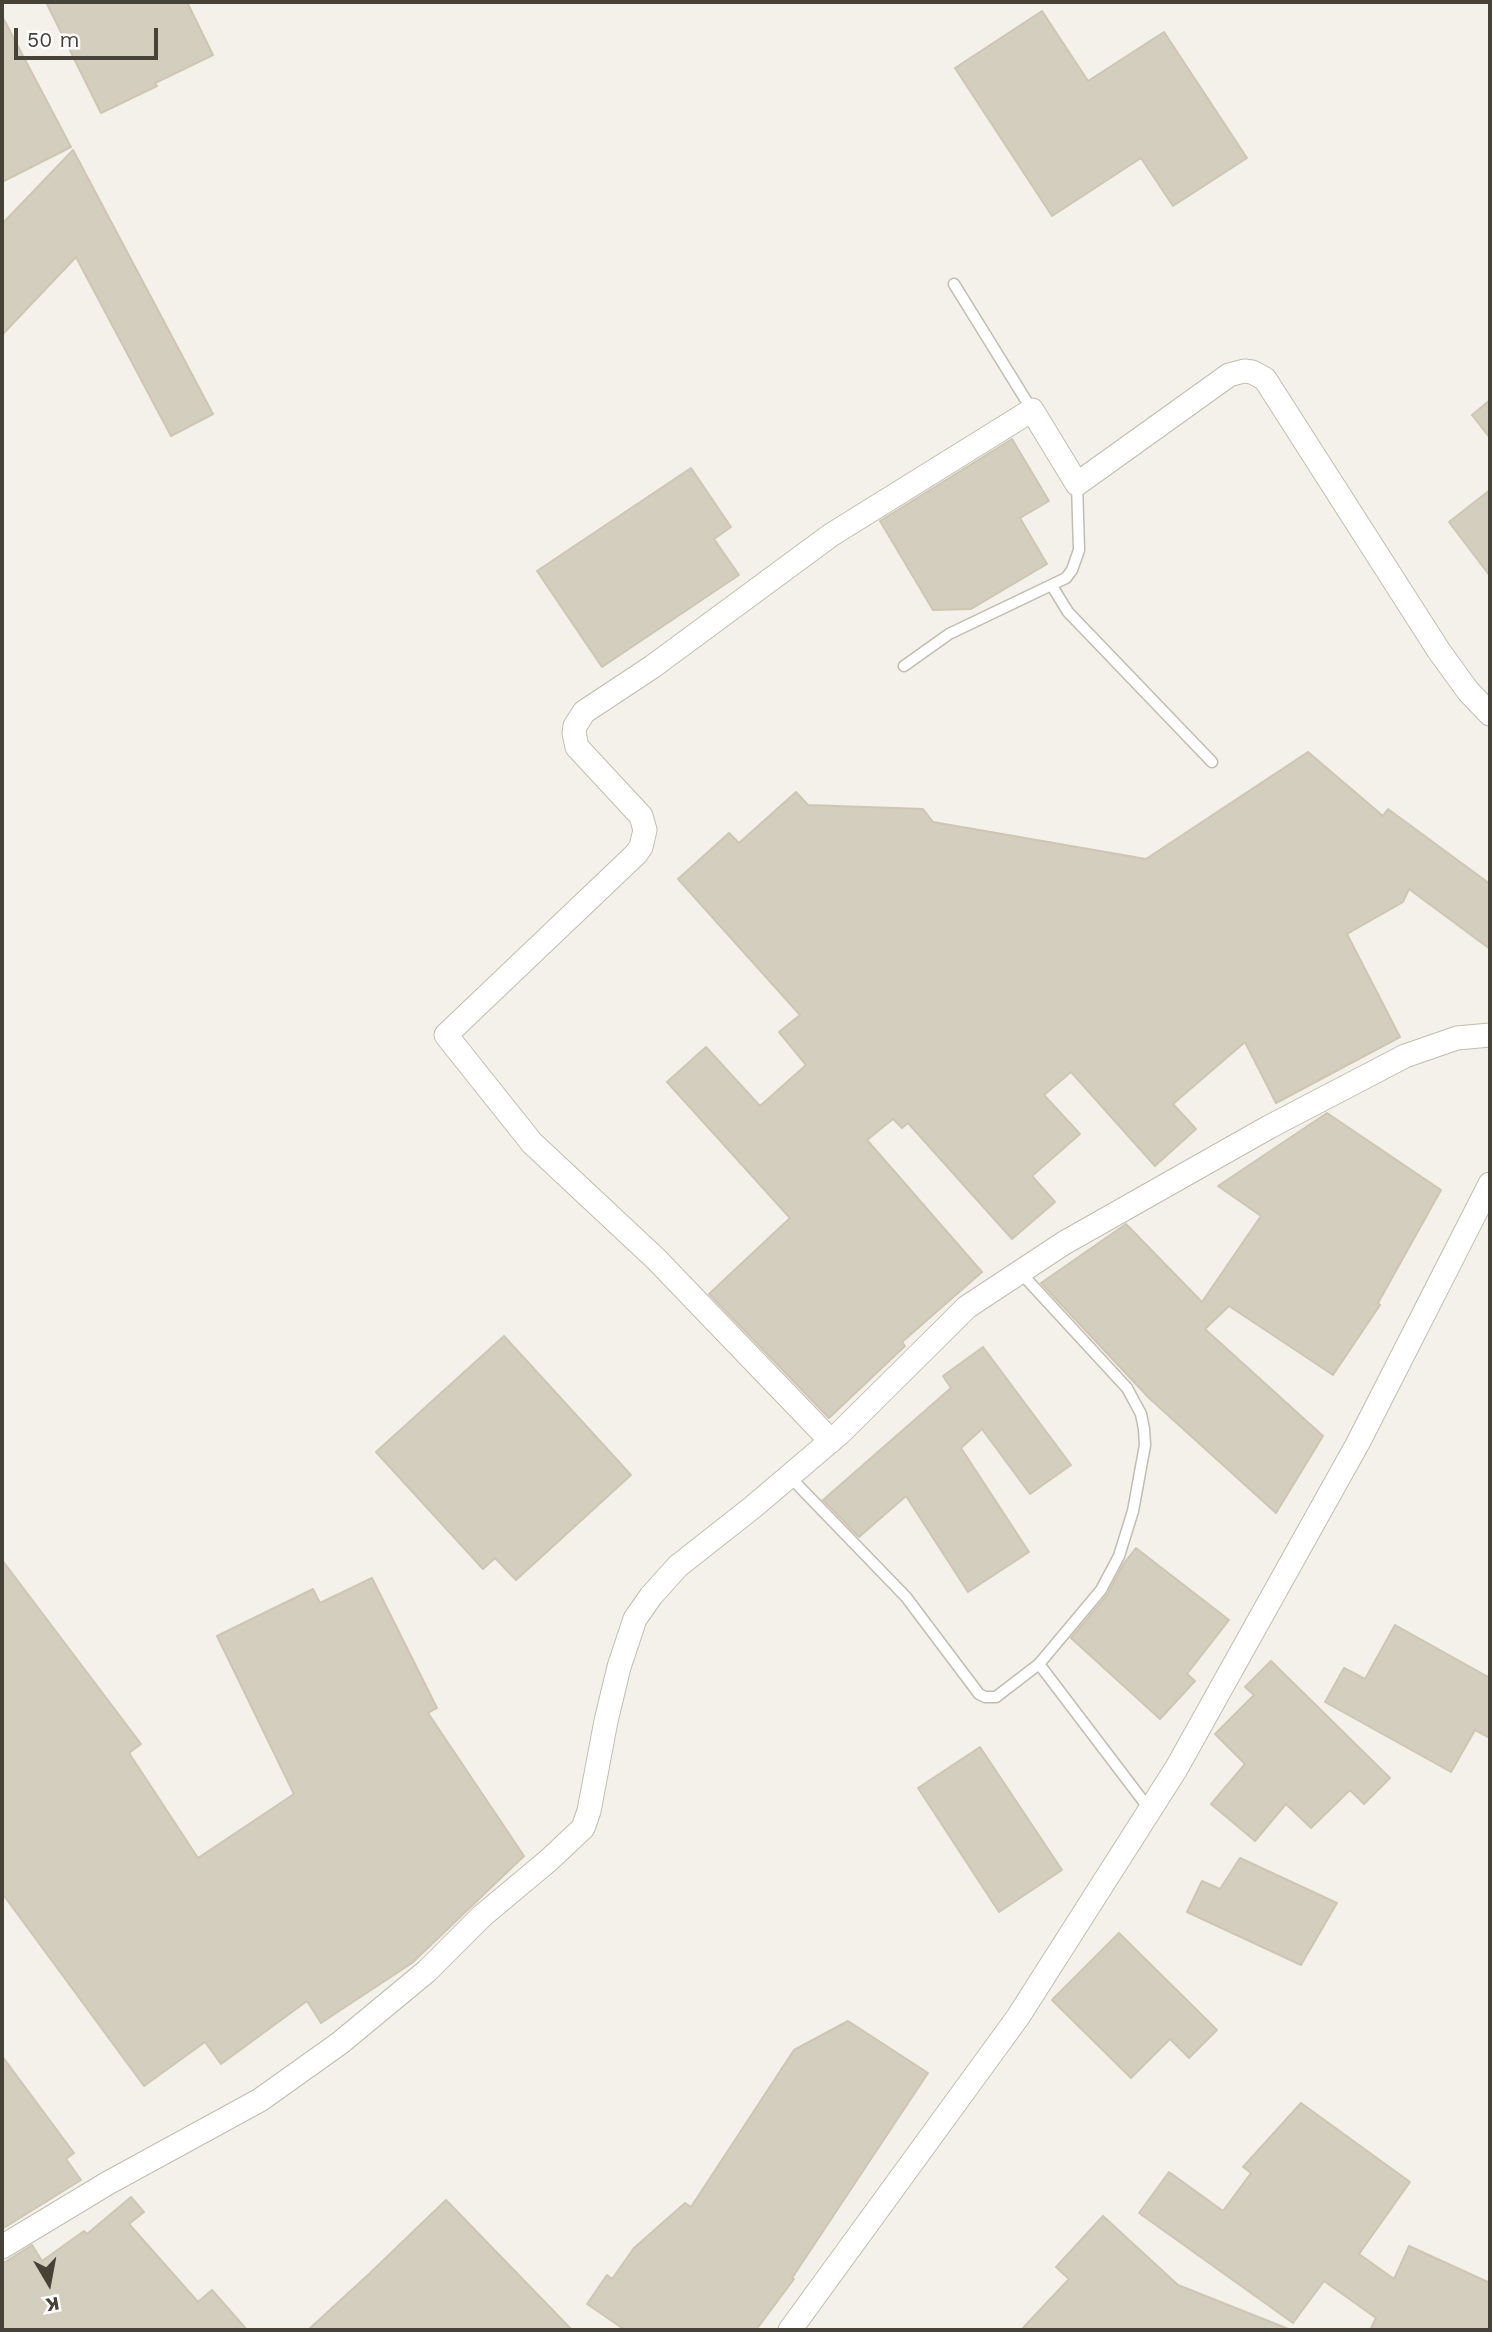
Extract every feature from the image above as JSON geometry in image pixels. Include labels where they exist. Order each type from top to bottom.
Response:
[{"type":"street","points":[[831,1441],[656,1259],[532,1143],[446,1035],[641,847],[645,830],[641,816],[578,747],[575,740],[575,726],[584,712],[652,667],[831,535],[1032,410],[1077,484],[1228,375],[1244,371],[1265,379],[1439,652],[1468,691],[1490,714]]},
{"type":"street","points":[[2,2247],[108,2183],[260,2100],[340,2043],[427,1971],[482,1916],[583,1828],[589,1811],[619,1667],[635,1619],[651,1596],[678,1566],[831,1441],[967,1307],[1064,1243],[1269,1127],[1405,1056],[1457,1038],[1490,1034]]},
{"type":"street","points":[[790,2330],[1018,2017],[1176,1769],[1358,1443],[1490,1184]]},
{"type":"lane","points":[[954,284],[1032,410]]},
{"type":"lane","points":[[904,666],[949,634],[1066,578],[1079,550],[1077,484]]},
{"type":"lane","points":[[1052,586],[1068,612],[1212,762]]},
{"type":"lane","points":[[789,1476],[906,1597],[979,1694],[996,1697],[1039,1664],[1101,1590],[1119,1556],[1133,1511],[1145,1445],[1141,1414],[1127,1388],[1020,1272]]},
{"type":"lane","points":[[1039,1664],[1150,1810]]},
{"type":"building","points":[[46,2],[187,2],[213,55],[101,113]]},
{"type":"building","points":[[1042,11],[1088,81],[1164,32],[1247,158],[1173,206],[1141,158],[1052,216],[955,68]]},
{"type":"building","points":[[2,16],[71,147],[2,182]]},
{"type":"building","points":[[73,150],[213,414],[171,436],[76,257],[2,335],[2,224]]},
{"type":"building","points":[[1490,400],[1490,438],[1472,415]]},
{"type":"building","points":[[1012,439],[1049,501],[1020,518],[1047,564],[971,609],[933,610],[880,521]]},
{"type":"building","points":[[691,468],[731,527],[714,539],[739,575],[602,667],[537,571]]},
{"type":"building","points":[[1490,490],[1490,576],[1449,522]]},
{"type":"building","points":[[1308,752],[1383,816],[1388,809],[1490,884],[1490,949],[1409,889],[1403,902],[1347,934],[1400,1037],[1276,1103],[1245,1042],[1173,1104],[1196,1129],[1155,1166],[1071,1072],[1044,1095],[1080,1134],[1032,1176],[1055,1202],[1012,1239],[908,1123],[902,1128],[893,1119],[867,1140],[982,1272],[902,1342],[905,1346],[829,1418],[709,1294],[790,1218],[667,1082],[706,1047],[760,1106],[806,1065],[779,1032],[800,1015],[678,879],[729,833],[739,843],[796,792],[808,805],[923,809],[933,822],[1146,859]]},
{"type":"building","points":[[1327,1113],[1441,1190],[1378,1303],[1380,1305],[1333,1375],[1229,1306],[1205,1329],[1323,1436],[1276,1513],[1149,1398],[1041,1283],[1126,1224],[1202,1302],[1261,1216],[1218,1186]]},
{"type":"building","points":[[504,1336],[631,1475],[516,1580],[495,1558],[483,1569],[376,1452]]},
{"type":"building","points":[[983,1347],[1071,1465],[1030,1494],[982,1429],[961,1448],[1029,1552],[968,1592],[906,1496],[859,1537],[823,1500],[951,1388],[943,1376]]},
{"type":"building","points":[[1136,1548],[1229,1620],[1187,1674],[1195,1681],[1160,1719],[1071,1638],[1107,1595],[1124,1563]]},
{"type":"building","points":[[2,1560],[141,1744],[129,1753],[198,1858],[294,1794],[217,1636],[313,1589],[320,1603],[372,1578],[437,1708],[428,1713],[524,1856],[412,1963],[321,2023],[307,2001],[221,2064],[205,2042],[144,2086],[2,1893]]},
{"type":"building","points":[[1395,1625],[1490,1678],[1490,1738],[1475,1730],[1451,1772],[1325,1702],[1344,1668],[1365,1679]]},
{"type":"building","points":[[1271,1661],[1390,1778],[1364,1804],[1350,1790],[1311,1828],[1286,1804],[1255,1841],[1211,1804],[1245,1764],[1215,1734],[1254,1695],[1245,1687]]},
{"type":"building","points":[[980,1747],[1062,1870],[999,1912],[918,1788]]},
{"type":"building","points":[[1240,1858],[1337,1903],[1301,1965],[1187,1912],[1202,1881],[1220,1889]]},
{"type":"building","points":[[1119,1933],[1217,2030],[1189,2058],[1170,2039],[1131,2078],[1052,2000]]},
{"type":"building","points":[[848,2021],[928,2073],[792,2278],[794,2279],[756,2330],[625,2330],[587,2304],[607,2275],[612,2279],[634,2248],[685,2203],[691,2207],[794,2050]]},
{"type":"building","points":[[2,2056],[74,2153],[66,2159],[81,2180],[2,2229]]},
{"type":"building","points":[[1301,2103],[1410,2182],[1359,2254],[1394,2279],[1409,2246],[1490,2283],[1490,2330],[1370,2330],[1376,2318],[1324,2281],[1293,2323],[1139,2213],[1169,2172],[1223,2211],[1251,2173],[1243,2167]]},
{"type":"building","points":[[131,2197],[144,2212],[129,2224],[198,2302],[212,2290],[247,2330],[2,2330],[2,2264],[32,2245],[42,2261],[84,2231],[87,2234]]},
{"type":"building","points":[[446,2200],[572,2330],[308,2330],[369,2274]]},
{"type":"building","points":[[1103,2216],[1178,2285],[1291,2330],[1021,2330],[1069,2279],[1056,2267]]}]
